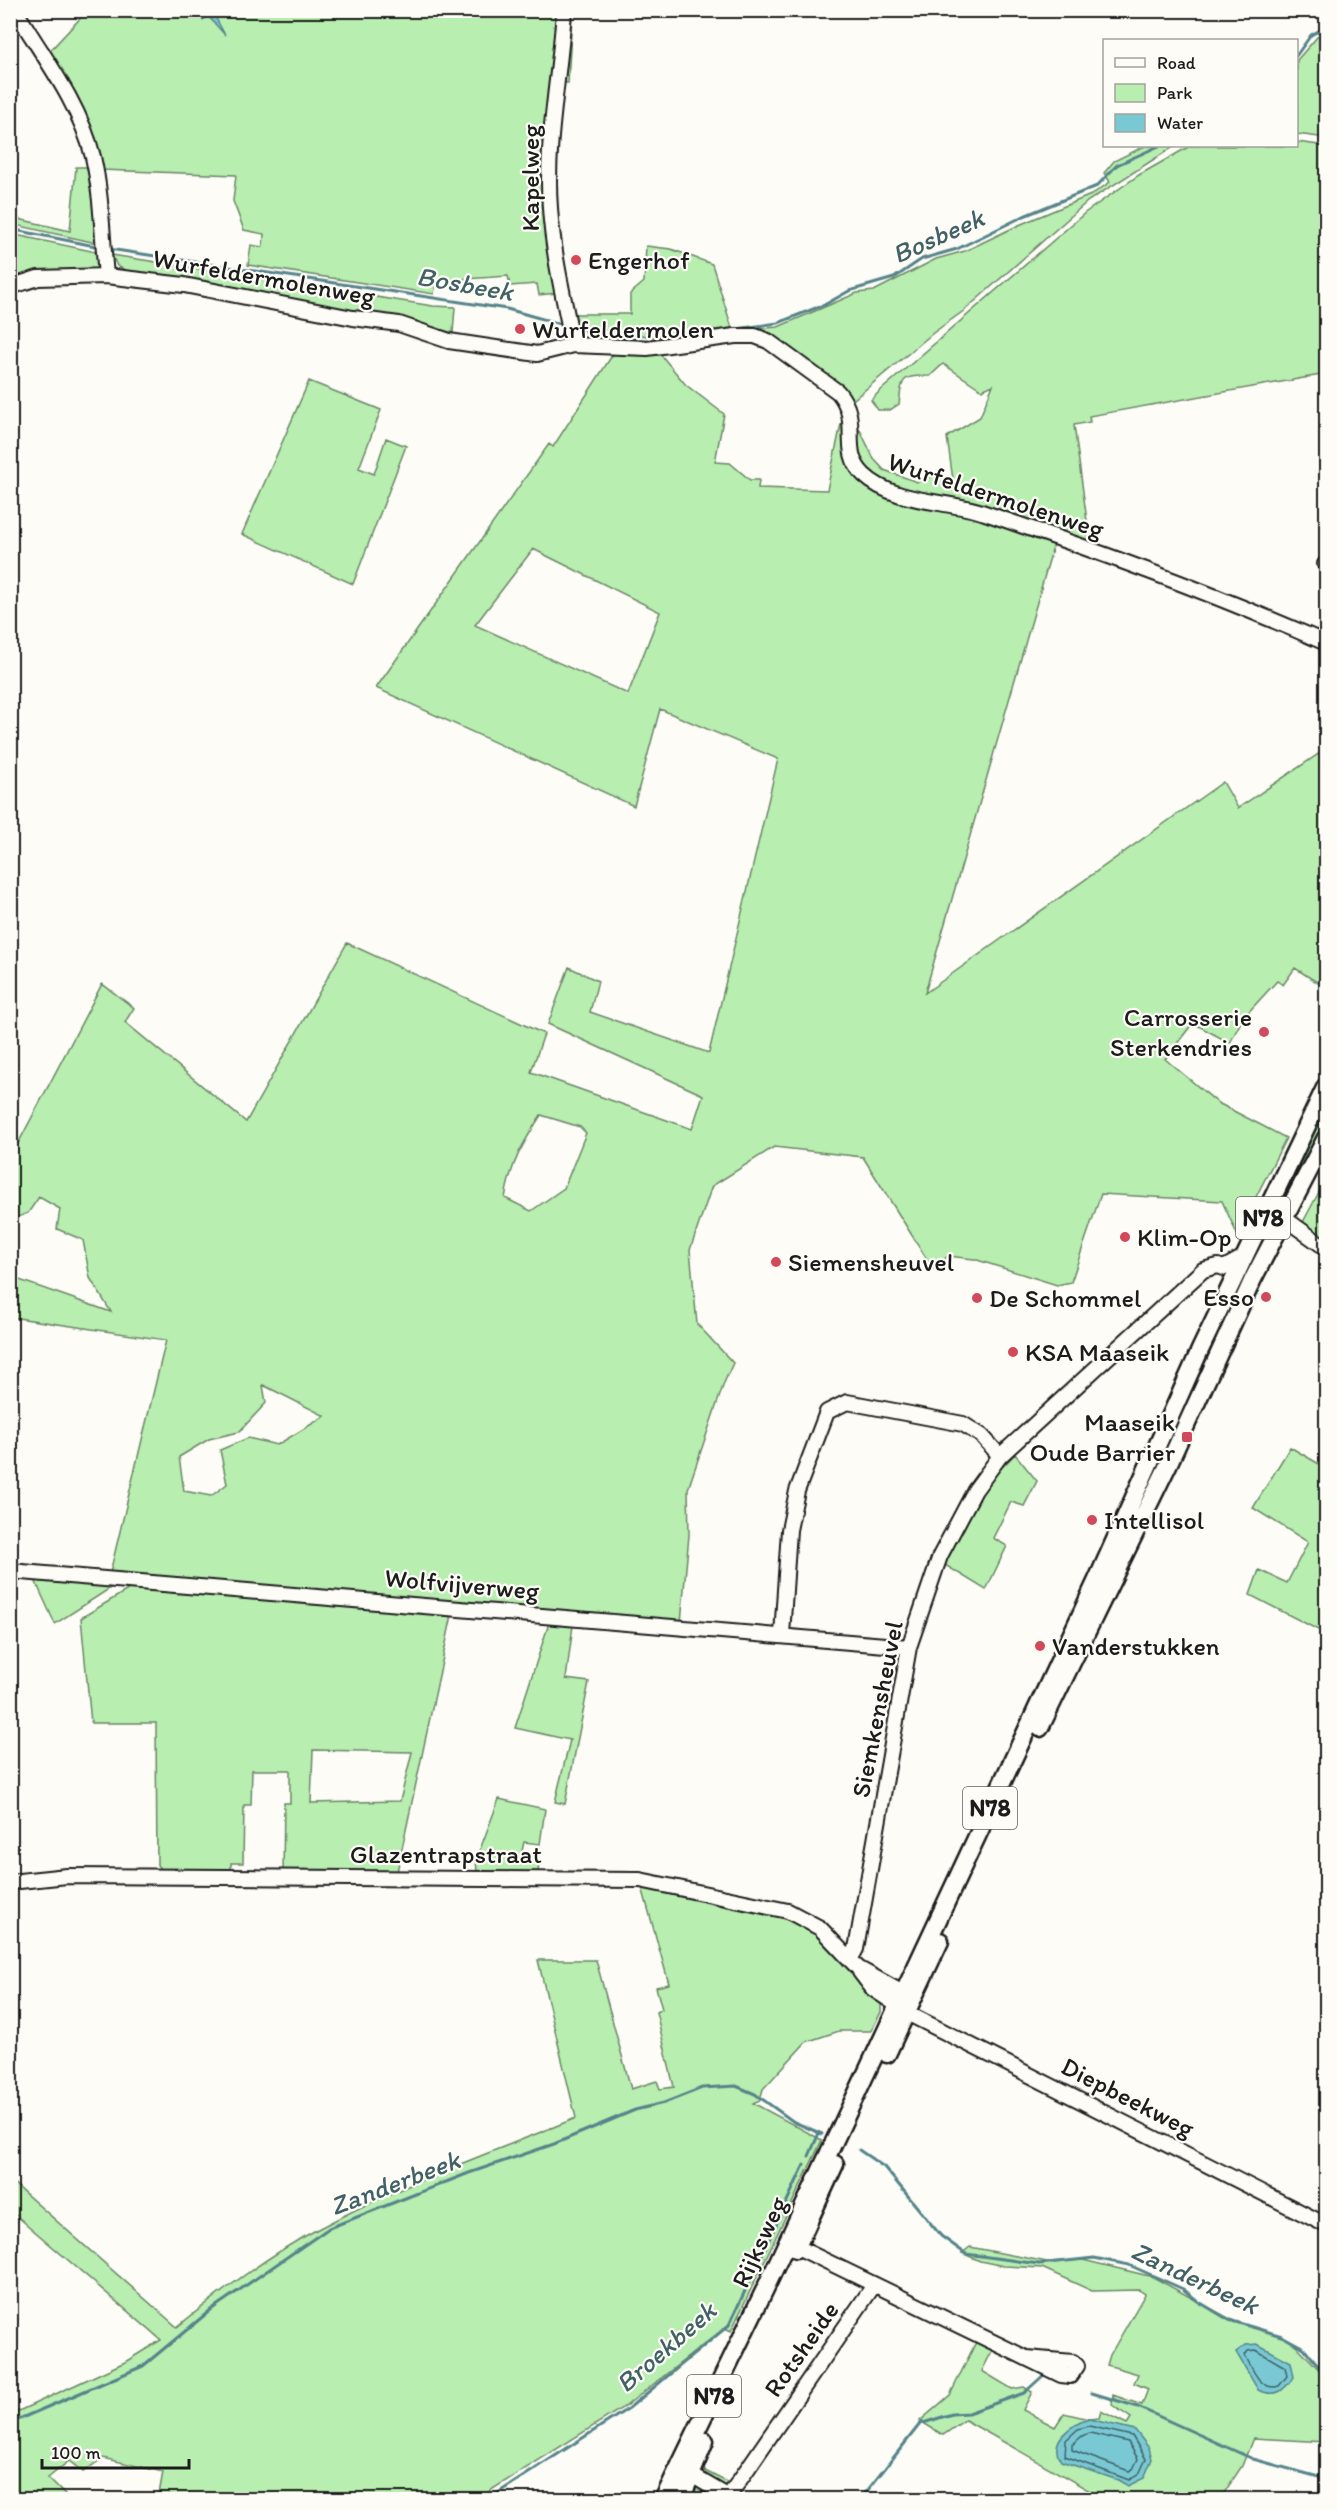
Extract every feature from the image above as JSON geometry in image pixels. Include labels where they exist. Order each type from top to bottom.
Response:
[{"type":"main road","name":"N78","points":[[887,2040],[1156,1447],[1326,1086]]},
{"type":"main road","name":"N78","points":[[902,2003],[1169,1463],[1253,1279],[1326,1138]]},
{"type":"main road","points":[[1156,1447],[1157,1460],[1169,1463]]},
{"type":"main road","name":"Rijksweg","points":[[681,2499],[693,2476],[696,2461],[797,2247],[887,2040]]},
{"type":"main road","name":"Rijksweg","points":[[663,2499],[887,2040]]},
{"type":"street","points":[[15,10],[77,113],[88,139],[97,175],[106,276]]},
{"type":"street","name":"Kapelweg","points":[[564,10],[550,162],[550,207],[570,332]]},
{"type":"street","name":"Wurfeldermolenweg","points":[[10,287],[38,278],[106,276],[184,285],[353,318],[399,324],[449,341],[537,354],[570,332],[647,348],[735,336],[755,336],[768,341],[838,392],[847,403],[850,413],[851,454],[864,475],[889,491],[993,516],[1213,594],[1326,643]]},
{"type":"street","points":[[1284,1218],[1326,1248]]},
{"type":"street","name":"Siemkensheuvel","points":[[854,1964],[909,1647],[940,1556],[975,1490],[1000,1456],[1203,1270],[1210,1267],[1224,1268],[1244,1257]]},
{"type":"street","points":[[1224,1268],[1232,1283]]},
{"type":"street","points":[[782,1635],[789,1530],[810,1453],[827,1412],[833,1407],[847,1402],[963,1424],[982,1436],[1000,1456]]},
{"type":"street","name":"Wolfvijverweg","points":[[10,1571],[909,1647]]},
{"type":"street","name":"Glazentrapstraat","points":[[10,1882],[67,1876],[640,1881],[788,1911],[820,1928],[854,1964],[902,2003]]},
{"type":"street","name":"Diepbeekweg","points":[[902,2003],[1326,2225]]},
{"type":"street","name":"Rotsheide","points":[[797,2247],[1027,2358]]},
{"type":"street","name":"Rotsheide","points":[[729,2498],[874,2285]]},
{"type":"street","points":[[693,2476],[729,2498]]},
{"type":"green space","points":[[560,10],[560,15],[572,15],[568,83],[554,82],[556,293],[539,295],[537,284],[510,286],[508,276],[436,281],[434,294],[248,265],[251,245],[263,247],[264,234],[244,230],[233,201],[236,175],[101,170],[47,54],[87,11]]},
{"type":"green space","points":[[1326,33],[1326,138],[1298,134],[1298,59],[1318,36]]},
{"type":"green space","points":[[1298,142],[1326,146],[1326,374],[1089,416],[1090,422],[1074,425],[1090,543],[946,499],[887,484],[874,478],[859,462],[855,430],[860,430],[874,459],[884,470],[917,482],[935,475],[953,480],[947,437],[980,417],[993,385],[982,390],[943,364],[930,376],[914,376],[906,379],[901,388],[899,404],[890,410],[878,410],[871,400],[1086,212],[1139,175],[1188,147],[1298,147]]},
{"type":"green space","points":[[1143,147],[1173,147],[1088,201],[965,310],[933,333],[854,399],[834,383],[751,332],[752,329],[778,327],[857,293],[874,291],[936,259],[965,251],[1019,225],[1091,195],[1110,182],[1104,173],[1114,161]]},
{"type":"green space","points":[[76,167],[92,167],[101,244],[11,224],[10,217],[70,231]]},
{"type":"green space","points":[[11,234],[101,253],[99,264],[93,272],[11,283]]},
{"type":"green space","points":[[646,246],[671,249],[712,264],[732,328],[655,337],[575,326],[573,314],[630,314],[630,294],[644,282]]},
{"type":"green space","points":[[112,255],[433,306],[455,307],[453,333],[411,320],[332,310],[150,273],[129,272],[117,266]]},
{"type":"green space","points":[[613,354],[661,355],[686,385],[724,414],[715,462],[730,463],[750,480],[759,480],[758,488],[827,490],[841,424],[847,426],[863,482],[1054,543],[925,993],[1223,782],[1238,808],[1326,749],[1326,988],[1295,968],[1283,985],[1277,981],[1243,1018],[1230,1043],[1193,1023],[1165,1059],[1218,1103],[1286,1138],[1237,1234],[1222,1201],[1101,1194],[1071,1282],[1057,1285],[974,1259],[948,1256],[933,1269],[863,1157],[774,1147],[712,1186],[690,1250],[697,1324],[733,1363],[688,1489],[689,1535],[681,1622],[109,1577],[166,1340],[11,1317],[11,1277],[111,1312],[90,1278],[83,1240],[57,1229],[60,1209],[39,1197],[28,1213],[13,1219],[10,1159],[102,984],[134,1008],[125,1022],[246,1122],[347,943],[544,1034],[531,1072],[692,1129],[703,1095],[548,1024],[569,967],[598,981],[590,1012],[709,1053],[778,759],[660,709],[634,806],[376,688],[549,444],[553,447]],"holes":[[[533,549],[660,612],[628,694],[475,625]],[[541,1115],[580,1127],[586,1133],[564,1188],[531,1211],[505,1198],[514,1164]],[[263,1385],[325,1416],[277,1445],[248,1438],[220,1450],[227,1484],[211,1496],[184,1491],[179,1457],[209,1439],[239,1432],[266,1403]]]},
{"type":"green space","points":[[309,381],[381,410],[359,468],[374,474],[386,438],[406,446],[353,584],[242,534]]},
{"type":"green space","points":[[1326,1092],[1326,1127],[1254,1263],[1251,1262]]},
{"type":"green space","points":[[1326,1179],[1326,1242],[1303,1222]]},
{"type":"green space","points":[[1290,1447],[1326,1468],[1326,1634],[1250,1595],[1259,1570],[1287,1583],[1308,1542],[1253,1508]]},
{"type":"green space","points":[[1015,1454],[1037,1481],[1024,1506],[1011,1502],[993,1538],[1007,1546],[986,1590],[945,1565],[964,1519],[982,1488]]},
{"type":"green space","points":[[34,1578],[112,1587],[55,1624]]},
{"type":"green space","points":[[129,1589],[452,1615],[397,1872],[283,1873],[284,1803],[290,1803],[290,1770],[252,1770],[251,1805],[244,1805],[243,1863],[231,1863],[231,1872],[164,1873],[157,1865],[156,1723],[91,1723],[81,1618]],"holes":[[[313,1750],[412,1752],[400,1801],[311,1803]]]},
{"type":"green space","points":[[549,1623],[573,1625],[566,1679],[589,1682],[565,1804],[555,1802],[570,1740],[515,1728]]},
{"type":"green space","points":[[499,1799],[545,1809],[540,1844],[524,1842],[521,1855],[539,1859],[538,1874],[477,1871],[476,1860]]},
{"type":"green space","points":[[642,1887],[777,1915],[802,1923],[818,1935],[881,2003],[881,2012],[871,2031],[839,2031],[806,2042],[763,2089],[760,2100],[753,2103],[822,2140],[731,2331],[725,2328],[627,2405],[477,2499],[165,2499],[159,2494],[163,2472],[103,2458],[83,2472],[69,2461],[48,2478],[69,2499],[11,2499],[10,2415],[125,2362],[161,2340],[11,2211],[11,2181],[177,2327],[244,2275],[316,2230],[411,2184],[576,2118],[538,1960],[596,1960],[631,2089],[657,2081],[660,2089],[674,2087],[656,2012],[662,2009],[656,1987],[669,1984]]},
{"type":"green space","points":[[970,2247],[1047,2262],[1083,2260],[1153,2277],[1234,2321],[1285,2338],[1297,2346],[1326,2377],[1326,2442],[1253,2438],[1242,2466],[1220,2499],[1104,2499],[965,2420],[943,2435],[920,2421],[950,2395],[977,2340],[994,2347],[982,2371],[1012,2389],[1024,2387],[1032,2392],[1023,2410],[1055,2427],[1064,2413],[1089,2419],[1099,2418],[1101,2411],[1127,2424],[1131,2418],[1112,2405],[1113,2395],[1142,2405],[1148,2389],[1134,2383],[1138,2374],[1107,2365],[1110,2355],[1145,2294],[1139,2290],[1092,2291],[1042,2268],[1004,2266],[980,2261],[962,2253]]},
{"type":"green space","points":[[703,2470],[733,2485],[727,2488],[704,2476]]},
{"type":"green space","points":[[695,2487],[711,2491],[698,2499],[690,2499]]},
{"type":"water","points":[[200,11],[212,11],[225,35],[208,16],[203,20],[200,18]]},
{"type":"water","points":[[1257,2344],[1291,2362],[1294,2377],[1279,2392],[1270,2393],[1258,2390],[1236,2352],[1246,2345]]},
{"type":"water","points":[[1089,2419],[1135,2430],[1149,2448],[1152,2459],[1144,2478],[1128,2486],[1118,2480],[1061,2461],[1057,2454],[1057,2447],[1063,2434]]},
{"type":"waterway","name":"Bosbeek","points":[[1298,53],[1311,35],[1326,27]]},
{"type":"waterway","name":"Bosbeek","points":[[730,330],[778,323],[826,304],[849,291],[894,278],[922,259],[957,249],[1024,216],[1097,186],[1117,165],[1157,147]]},
{"type":"waterway","name":"Bosbeek","points":[[10,229],[100,247]]},
{"type":"waterway","name":"Bosbeek","points":[[109,249],[507,309],[564,325]]},
{"type":"waterway","name":"Bosbeek","points":[[573,328],[615,337],[655,341]]},
{"type":"waterway","name":"Zanderbeek","points":[[10,2423],[143,2366],[212,2309],[329,2228],[469,2173],[554,2144],[635,2110],[664,2103],[702,2088],[736,2086],[755,2094],[794,2122],[822,2134]]},
{"type":"waterway","name":"Broekbeek","points":[[809,2156],[819,2133]]},
{"type":"waterway","name":"Zanderbeek","points":[[859,2150],[884,2167],[941,2236],[966,2254],[1039,2264],[1094,2258],[1129,2265],[1183,2289],[1199,2302],[1229,2320],[1282,2336],[1304,2348],[1326,2375]]},
{"type":"waterway","name":"Broekbeek","points":[[487,2500],[629,2408],[729,2325],[804,2165]]},
{"type":"waterway","points":[[860,2500],[920,2424],[952,2414],[968,2413],[1024,2393],[1046,2373]]},
{"type":"waterway","points":[[1092,2393],[1138,2407],[1253,2459],[1326,2479]]},
{"type":"place","name":"Engerhof","points":[[576,260]]},
{"type":"place","name":"Wurfeldermolen","points":[[520,329]]},
{"type":"place","name":"Carrosserie Sterkendries","points":[[1264,1032]]},
{"type":"place","name":"Klim-Op","points":[[1125,1237]]},
{"type":"place","name":"Siemensheuvel","points":[[776,1262]]},
{"type":"place","name":"Esso","points":[[1266,1297]]},
{"type":"place","name":"De Schommel","points":[[977,1298]]},
{"type":"place","name":"KSA Maaseik","points":[[1013,1352]]},
{"type":"place","name":"Maaseik Oude Barrier","points":[[1187,1437]]},
{"type":"place","name":"Intellisol","points":[[1092,1520]]},
{"type":"place","name":"Vanderstukken","points":[[1040,1646]]}]
